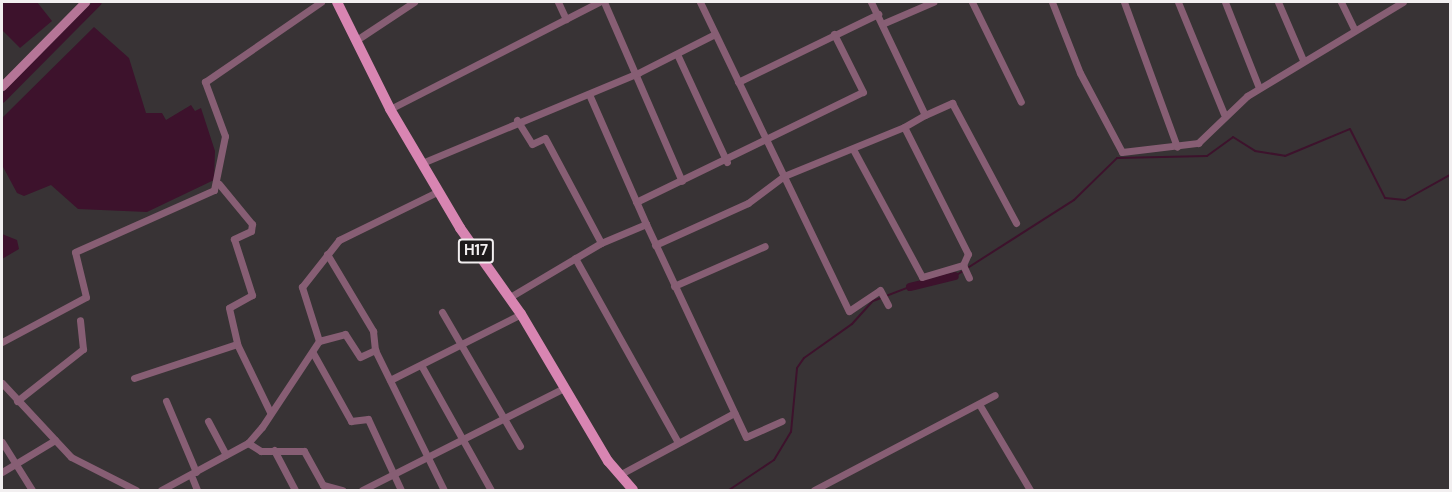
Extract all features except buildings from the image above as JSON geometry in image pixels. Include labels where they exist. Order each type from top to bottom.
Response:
[{"type":"main road","points":[[2,86],[85,2]]},
{"type":"main road","name":"H17","points":[[337,2],[390,109],[422,163],[521,314],[619,475],[633,490]]},
{"type":"street","points":[[270,412],[237,344],[229,308],[252,295],[234,239],[251,231],[252,224],[219,184],[225,136],[205,82],[321,2]]},
{"type":"street","points":[[355,41],[414,2]]},
{"type":"street","points":[[558,2],[566,19]]},
{"type":"street","points":[[390,109],[599,2]]},
{"type":"street","points":[[604,2],[638,73],[682,181]]},
{"type":"street","points":[[700,2],[849,311],[880,290],[888,305]]},
{"type":"street","points":[[871,2],[925,116]]},
{"type":"street","points":[[882,24],[933,2]]},
{"type":"street","points":[[972,2],[1021,102]]},
{"type":"street","points":[[1052,2],[1080,73],[1122,152],[1177,147],[1207,138],[1224,114],[1259,88],[1354,29],[1403,2]]},
{"type":"street","points":[[1124,2],[1177,147]]},
{"type":"street","points":[[1178,2],[1224,114]]},
{"type":"street","points":[[1225,2],[1259,88]]},
{"type":"street","points":[[1278,2],[1303,60]]},
{"type":"street","points":[[1341,2],[1354,29]]},
{"type":"street","points":[[738,82],[878,14]]},
{"type":"street","points":[[422,163],[517,120],[589,94],[638,73],[715,34]]},
{"type":"street","points":[[636,201],[727,162],[863,92],[834,34]]},
{"type":"street","points":[[677,54],[727,162]]},
{"type":"street","points":[[589,94],[655,245],[746,436],[782,421]]},
{"type":"street","points":[[655,245],[768,192],[784,176],[854,151],[952,104],[1016,223]]},
{"type":"street","points":[[517,120],[532,144],[545,138],[601,243]]},
{"type":"street","points":[[904,127],[968,254],[963,265],[969,278]]},
{"type":"street","points":[[854,151],[922,277],[963,265]]},
{"type":"street","points":[[2,342],[86,297],[75,252],[148,224],[219,184]]},
{"type":"street","points":[[161,490],[248,442],[314,353],[319,341],[302,287],[339,240],[439,191]]},
{"type":"street","points":[[510,297],[601,243],[646,224]]},
{"type":"street","points":[[674,286],[765,246]]},
{"type":"street","points":[[327,254],[373,331],[375,350],[444,490]]},
{"type":"street","points":[[574,258],[678,442]]},
{"type":"street","points":[[442,312],[506,418],[520,446]]},
{"type":"street","points":[[390,380],[521,314]]},
{"type":"street","points":[[17,401],[83,349],[80,320]]},
{"type":"street","points":[[319,341],[345,334],[360,357],[375,350]]},
{"type":"street","points":[[134,378],[237,344]]},
{"type":"street","points":[[314,353],[351,420],[368,418],[401,490]]},
{"type":"street","points":[[421,365],[491,490]]},
{"type":"street","points":[[2,383],[55,440],[81,464],[135,490]]},
{"type":"street","points":[[362,490],[564,388]]},
{"type":"street","points":[[814,490],[995,395]]},
{"type":"street","points":[[166,401],[197,490]]},
{"type":"street","points":[[979,404],[1030,490]]},
{"type":"street","points":[[619,475],[734,413]]},
{"type":"street","points":[[208,421],[226,455]]},
{"type":"street","points":[[2,472],[55,440]]},
{"type":"street","points":[[2,442],[32,490]]},
{"type":"street","points":[[248,442],[261,451],[304,451],[324,486],[342,490]]},
{"type":"street","points":[[274,450],[295,490]]},
{"type":"shaded area","points":[[2,2],[37,2],[52,21],[20,48],[2,30]]},
{"type":"shaded area","points":[[94,27],[129,58],[146,113],[162,113],[166,120],[191,105],[195,111],[201,108],[215,151],[214,180],[147,212],[78,209],[51,185],[24,196],[17,193],[2,165],[2,118]]},
{"type":"shaded area","points":[[2,234],[17,240],[19,249],[2,259]]},
{"type":"waterway","points":[[2,99],[98,2]]},
{"type":"waterway","points":[[955,276],[1074,200],[1117,158],[1207,156],[1233,137],[1255,151],[1285,156],[1350,129],[1385,198],[1405,200],[1450,175]]},
{"type":"waterway","points":[[910,287],[955,276]]},
{"type":"waterway","points":[[729,490],[774,460],[791,432],[797,368],[804,358],[852,324],[873,301],[910,287]]}]
